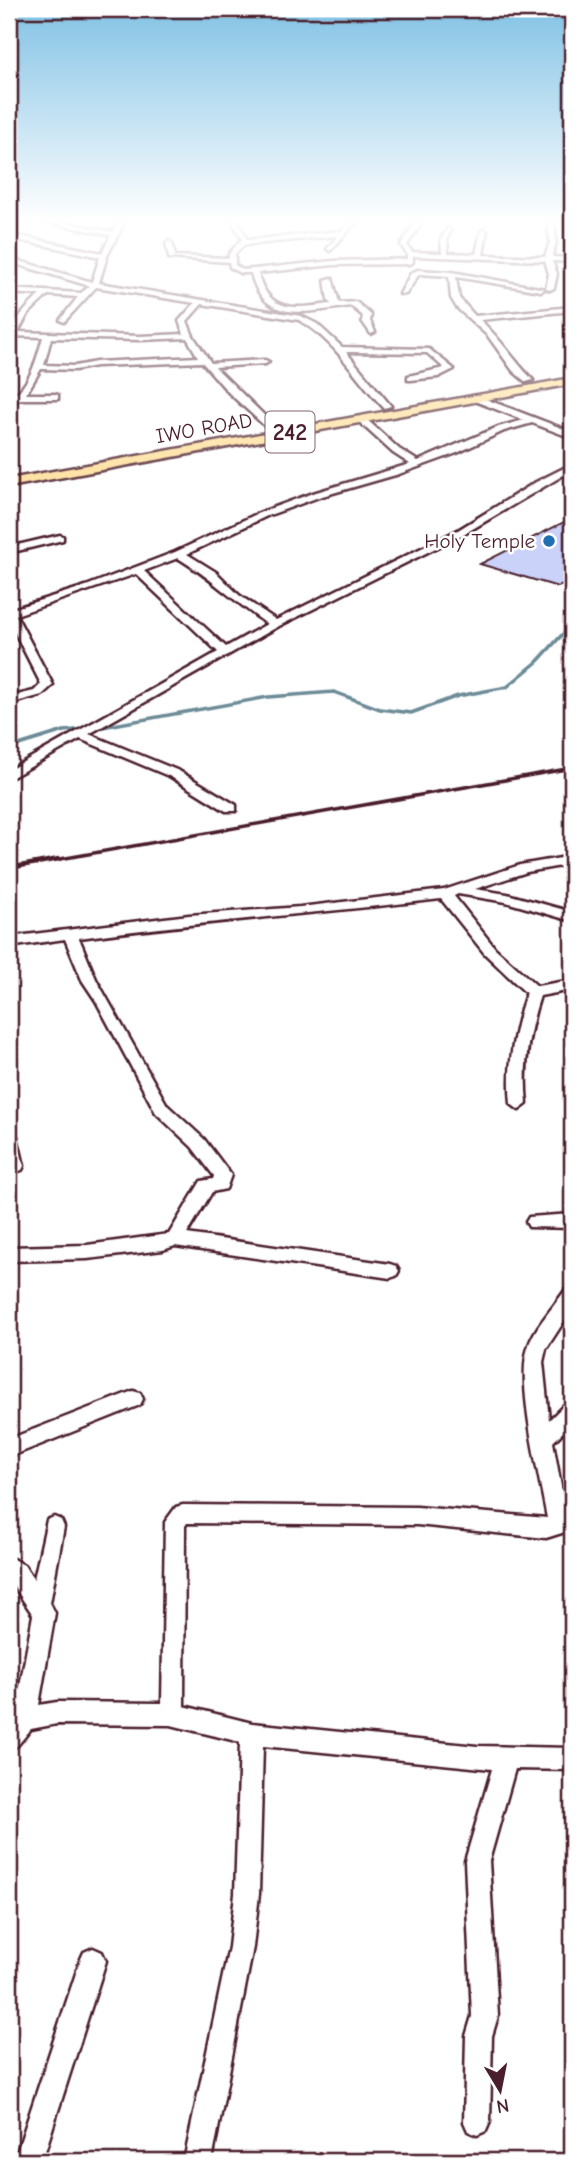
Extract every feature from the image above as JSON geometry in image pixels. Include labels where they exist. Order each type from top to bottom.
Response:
[{"type":"main road","name":"IWO ROAD","points":[[9,473],[572,372]]},
{"type":"main road","name":"IWO ROAD","points":[[9,483],[572,381]]},
{"type":"street","points":[[183,322],[188,336],[209,362],[270,426]]},
{"type":"street","points":[[307,322],[339,349],[387,406]]},
{"type":"street","points":[[367,322],[371,332]]},
{"type":"street","points":[[478,322],[491,334],[516,369],[529,380]]},
{"type":"street","points":[[11,334],[140,338],[188,336]]},
{"type":"street","points":[[20,396],[39,367],[48,335]]},
{"type":"street","points":[[339,349],[429,351],[450,369],[435,375],[411,378]]},
{"type":"street","points":[[39,367],[265,362]]},
{"type":"street","points":[[9,401],[20,396],[55,397]]},
{"type":"street","points":[[475,398],[572,435]]},
{"type":"street","points":[[361,419],[396,451],[416,464]]},
{"type":"street","points":[[9,701],[38,693],[47,685],[9,613],[90,588],[179,554],[264,514],[454,451],[501,429],[533,420]]},
{"type":"street","points":[[9,775],[275,624],[461,532],[572,467]]},
{"type":"street","points":[[9,550],[60,538]]},
{"type":"street","points":[[179,554],[212,574],[235,597],[275,624]]},
{"type":"street","points":[[136,569],[226,653]]},
{"type":"street","points":[[81,734],[194,783],[231,808]]},
{"type":"street","points":[[9,942],[189,919],[299,911],[451,892],[524,869],[572,860]]},
{"type":"street","points":[[451,892],[507,898],[572,917]]},
{"type":"street","points":[[451,892],[489,951],[534,992]]},
{"type":"street","points":[[70,934],[89,980],[103,999],[154,1093],[158,1107],[165,1117],[198,1143],[223,1175],[220,1184],[207,1186],[175,1239]]},
{"type":"street","points":[[534,992],[572,985]]},
{"type":"street","points":[[519,1104],[515,1073],[522,1028],[534,992]]},
{"type":"street","points":[[9,1136],[16,1166]]},
{"type":"street","points":[[535,1222],[572,1221]]},
{"type":"street","points":[[9,1254],[87,1252],[163,1243],[175,1239],[390,1271]]},
{"type":"street","points":[[171,1714],[174,1696],[175,1522],[183,1514],[417,1516],[546,1528],[565,1527],[542,1440],[534,1362],[537,1347],[572,1294]]},
{"type":"street","points":[[9,1448],[133,1399]]},
{"type":"street","points":[[537,1407],[571,1412]]},
{"type":"street","points":[[542,1440],[571,1412]]},
{"type":"street","points":[[39,1605],[54,1527]]},
{"type":"street","points":[[9,1567],[17,1572],[44,1613],[25,1719],[9,1738]]},
{"type":"street","points":[[25,1719],[57,1713],[171,1714],[252,1734],[507,1758],[572,1759]]},
{"type":"street","points":[[198,2161],[242,1934],[247,1894],[252,1734]]},
{"type":"street","points":[[477,2122],[479,2036],[485,2016],[477,1861],[507,1758]]},
{"type":"street","points":[[28,2161],[93,1961]]},
{"type":"building","name":"Holy Temple","points":[[572,518],[572,581],[558,587],[480,564]]},
{"type":"waterway","points":[[97,728],[268,697],[334,692],[380,709],[411,713],[458,696],[507,687],[537,662],[572,624]]},
{"type":"waterway","points":[[9,748],[64,731],[85,729]]},
{"type":"railway","points":[[49,861],[572,768]]},
{"type":"railway","points":[[9,868],[59,859]]},
{"type":"place","name":"Holy Temple","points":[[549,541]]}]
